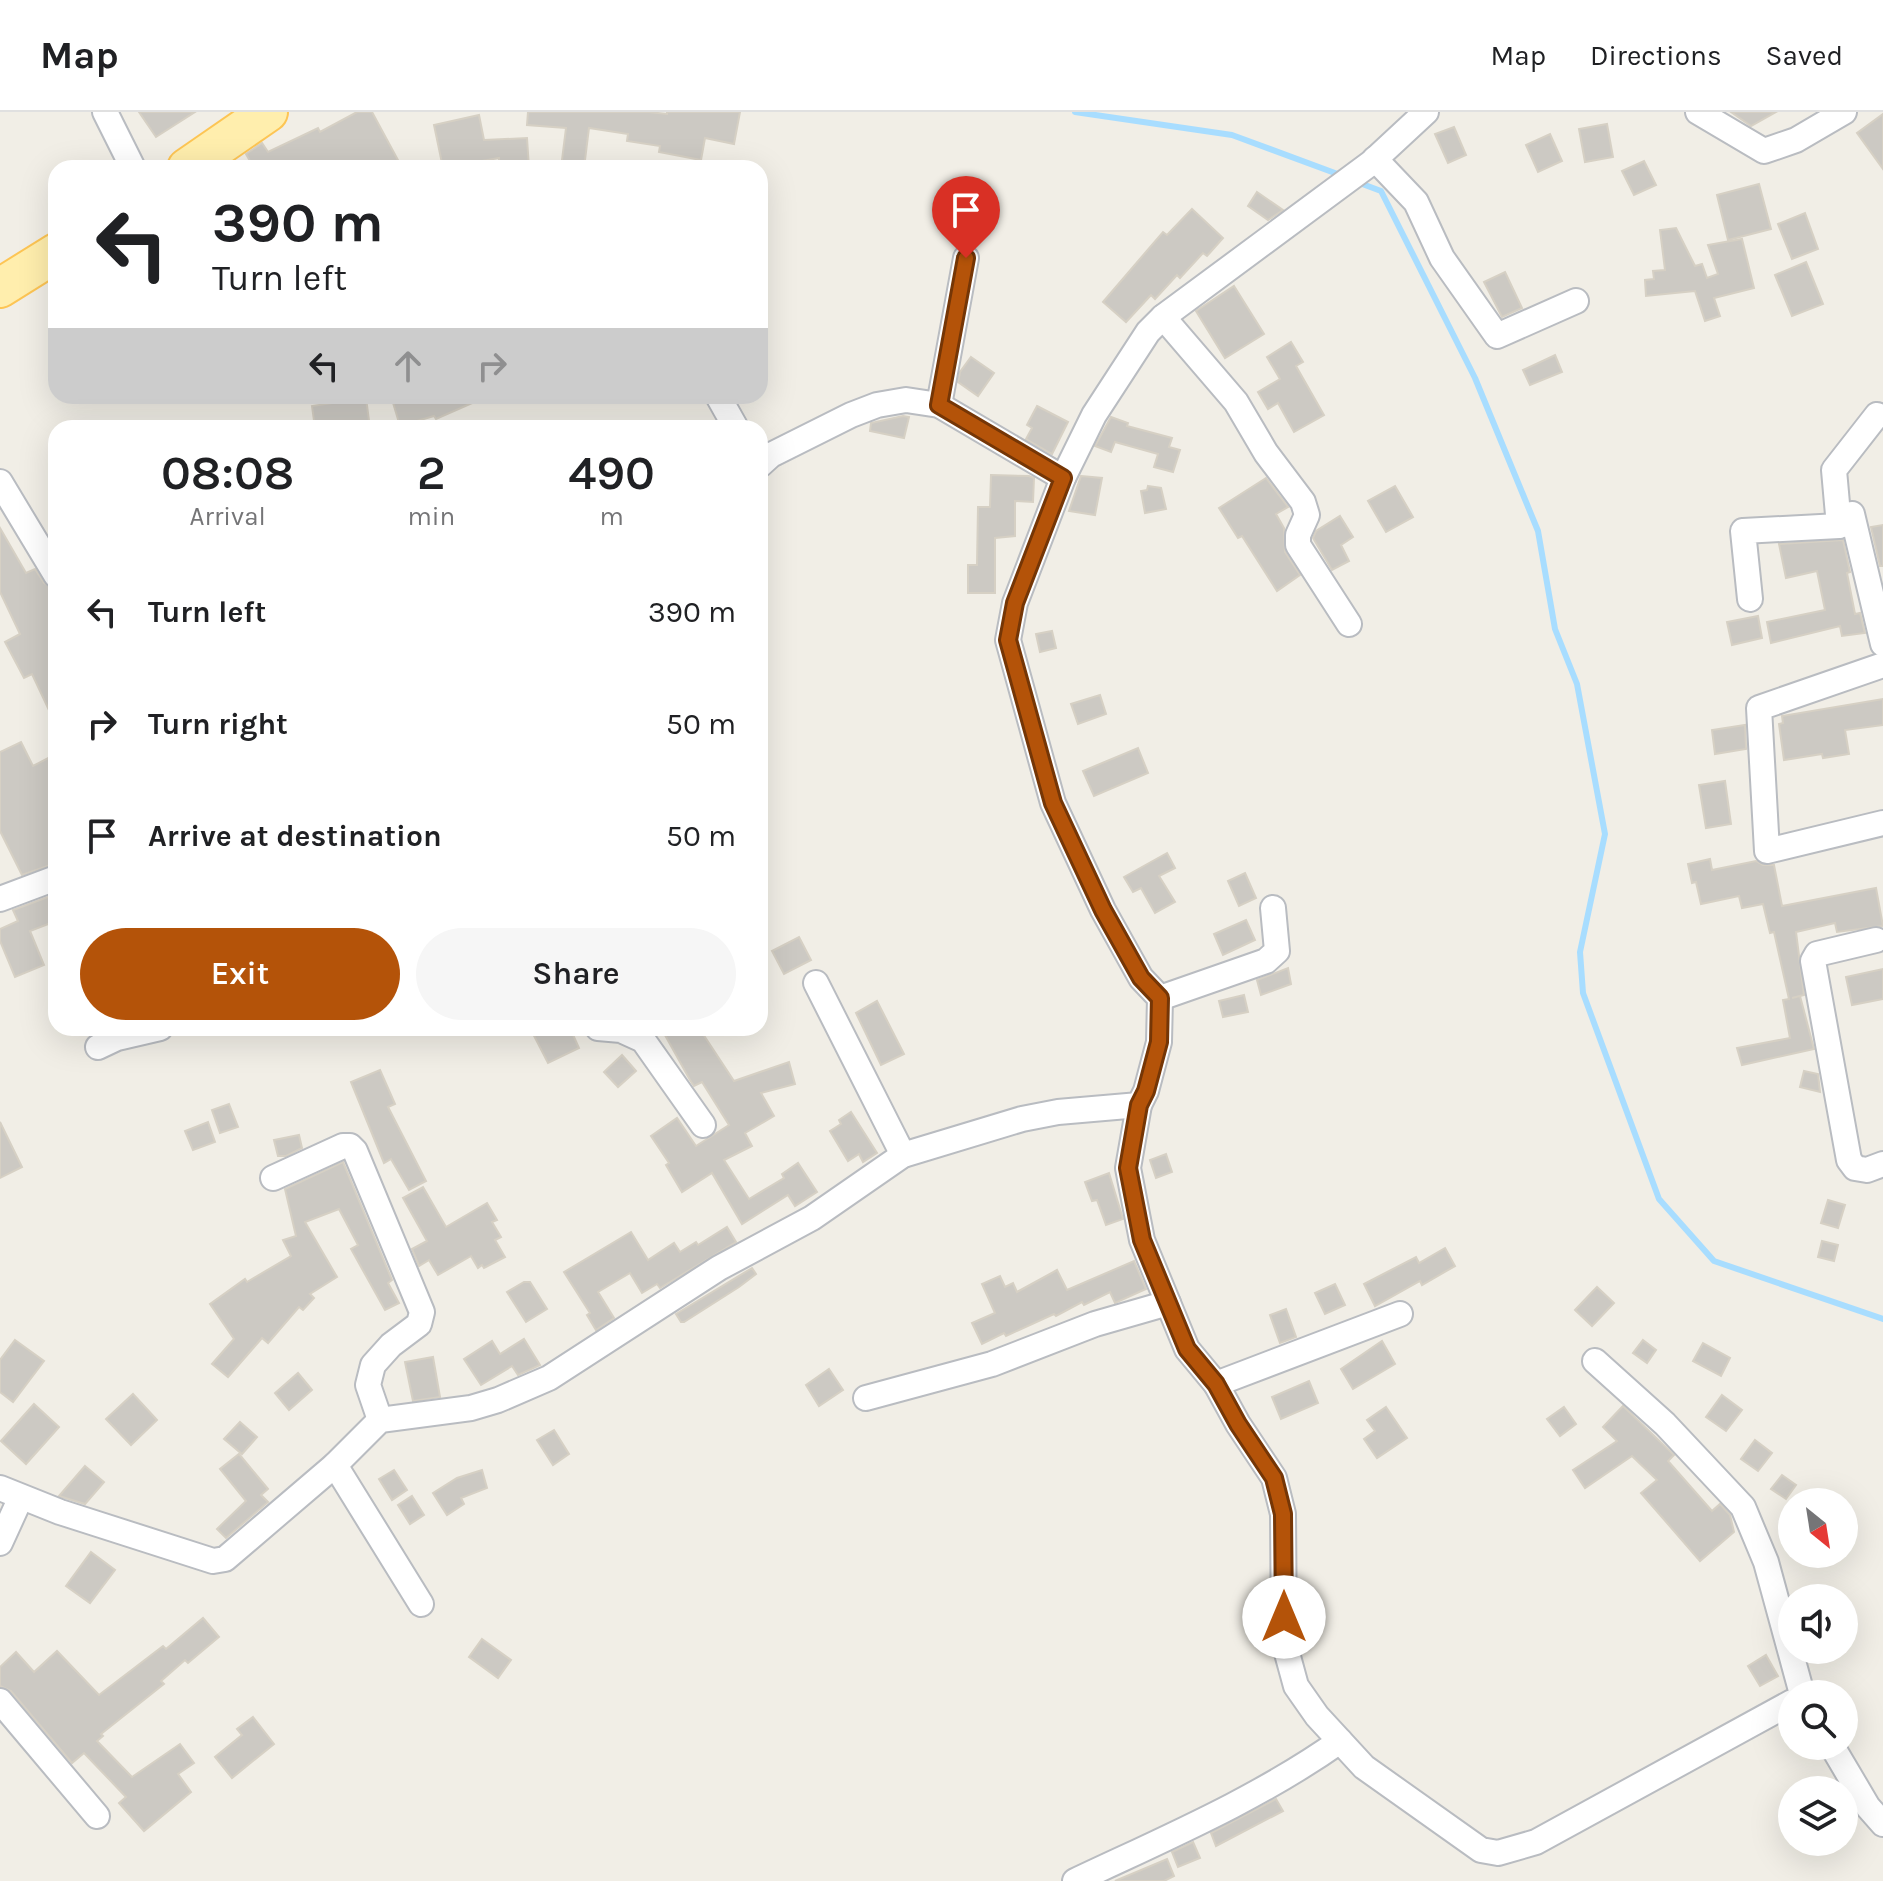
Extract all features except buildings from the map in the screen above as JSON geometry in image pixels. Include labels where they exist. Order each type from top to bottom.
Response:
[{"type":"main road","points":[[199,160],[268,112]]},
{"type":"main road","points":[[0,288],[48,258]]},
{"type":"street","points":[[105,112],[129,160]]},
{"type":"street","points":[[1426,112],[1373,161],[1163,317],[1148,332],[1094,415],[1063,478],[1015,603],[1008,640],[1053,803],[1103,910],[1141,978],[1160,998],[1159,1042],[1146,1091],[1139,1105],[1128,1168],[1142,1240],[1187,1349],[1216,1384],[1274,1478],[1283,1514],[1284,1642],[1296,1686],[1317,1716],[1364,1767],[1481,1850],[1498,1853],[1536,1842],[1778,1710]]},
{"type":"street","points":[[1698,112],[1764,151],[1796,140],[1844,112]]},
{"type":"street","points":[[1373,161],[1416,202],[1442,258],[1497,336],[1576,301]]},
{"type":"street","points":[[939,405],[966,258]]},
{"type":"street","points":[[1163,317],[1236,402],[1266,453],[1303,502],[1307,515],[1298,535],[1298,545],[1349,624]]},
{"type":"street","points":[[768,458],[851,415],[877,405],[906,400],[939,405],[1063,478]]},
{"type":"street","points":[[1839,526],[1834,470],[1877,415]]},
{"type":"street","points":[[0,482],[45,536]]},
{"type":"street","points":[[1750,599],[1743,531],[1839,526],[1852,514],[1883,644]]},
{"type":"street","points":[[1883,665],[1759,708],[1767,851],[1883,823]]},
{"type":"street","points":[[0,899],[48,881]]},
{"type":"street","points":[[1160,998],[1266,961],[1277,951],[1273,908]]},
{"type":"street","points":[[1876,940],[1826,950],[1817,954],[1813,961],[1849,1160],[1855,1168],[1867,1170],[1883,1164]]},
{"type":"street","points":[[816,983],[903,1155]]},
{"type":"street","points":[[98,1047],[126,1036]]},
{"type":"street","points":[[634,1036],[643,1040],[703,1125]]},
{"type":"street","points":[[0,1543],[11,1492],[60,1512],[213,1561],[225,1559],[335,1465],[380,1420],[471,1408],[549,1378],[719,1268],[812,1218],[903,1155],[1022,1119],[1058,1112],[1139,1105]]},
{"type":"street","points":[[273,1178],[343,1146],[350,1146],[355,1151],[422,1312],[419,1324],[391,1345],[373,1365],[368,1385],[380,1420]]},
{"type":"street","points":[[866,1398],[992,1364],[1095,1324],[1168,1303]]},
{"type":"street","points":[[1216,1384],[1400,1314]]},
{"type":"street","points":[[1595,1361],[1665,1424],[1743,1507],[1766,1562],[1798,1680]]},
{"type":"street","points":[[335,1465],[421,1604]]},
{"type":"street","points":[[0,1701],[97,1816]]},
{"type":"street","points":[[1075,1881],[1239,1804],[1311,1762],[1340,1741]]},
{"type":"street","points":[[1840,1760],[1868,1807],[1883,1824]]},
{"type":"waterway","points":[[1075,112],[1232,135],[1343,176]]},
{"type":"waterway","points":[[1357,182],[1381,191],[1475,378],[1538,531],[1555,629],[1577,684],[1605,834],[1580,952],[1583,993],[1659,1199],[1714,1261],[1883,1319]]},
{"type":"route","points":[[966,258],[939,405],[1063,478],[1015,603],[1008,640],[1053,803],[1103,910],[1141,978],[1160,998],[1159,1042],[1146,1091],[1139,1105],[1128,1168],[1142,1240],[1187,1349],[1216,1384],[1274,1478],[1283,1514],[1284,1617]]}]
